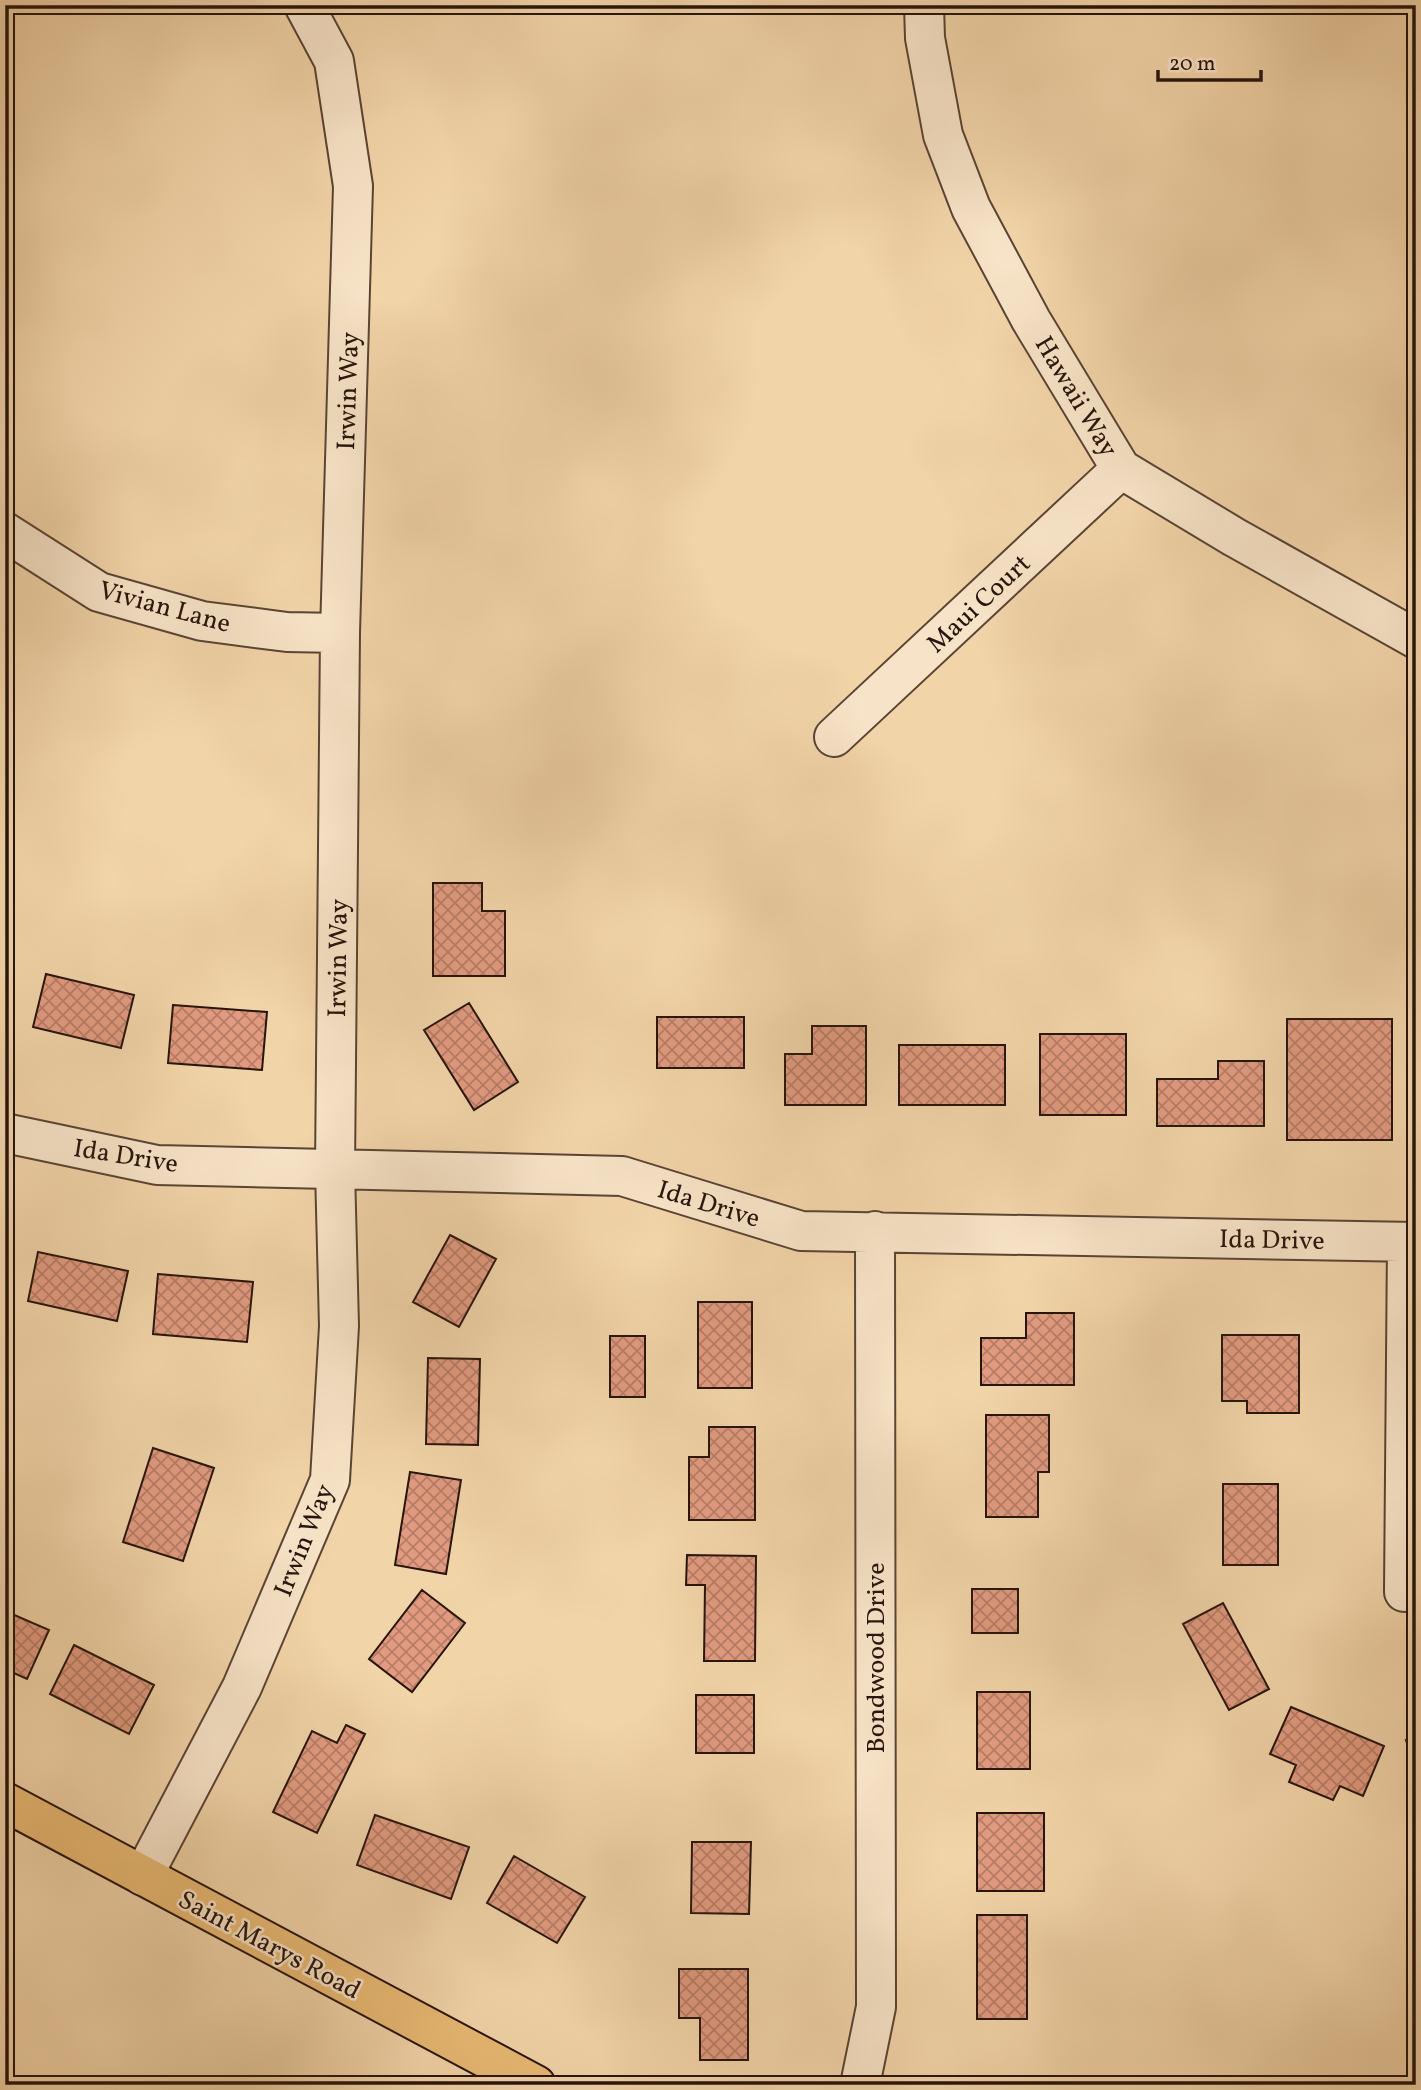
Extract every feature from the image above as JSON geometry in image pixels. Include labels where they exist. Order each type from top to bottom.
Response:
[{"type":"main road","name":"Saint Marys Road","points":[[5,1802],[536,2085]]},
{"type":"street","name":"Irwin Way","points":[[143,1876],[242,1687],[330,1480],[339,1326],[335,1170],[340,633],[353,186],[334,61],[304,5]]},
{"type":"street","name":"Hawaii Way","points":[[924,5],[925,38],[943,135],[971,208],[1031,320],[1122,469],[1234,537],[1416,639]]},
{"type":"street","name":"Maui Court","points":[[834,737],[1122,469]]},
{"type":"street","name":"Vivian Lane","points":[[5,532],[99,592],[202,621],[287,632],[340,633]]},
{"type":"street","name":"Ida Drive","points":[[5,1133],[158,1165],[622,1176],[801,1231],[1411,1242]]},
{"type":"street","name":"Bondwood Drive","points":[[860,2085],[876,2007],[875,1231]]},
{"type":"street","points":[[1404,1592],[1411,1242]]},
{"type":"building","points":[[433,883],[482,883],[482,911],[505,911],[505,976],[433,976]]},
{"type":"building","points":[[46,974],[134,995],[121,1048],[33,1027]]},
{"type":"building","points":[[469,1003],[518,1082],[474,1110],[424,1030]]},
{"type":"building","points":[[173,1005],[267,1012],[262,1070],[168,1063]]},
{"type":"building","points":[[657,1017],[744,1017],[744,1068],[657,1068]]},
{"type":"building","points":[[1287,1019],[1392,1019],[1392,1140],[1287,1140]]},
{"type":"building","points":[[812,1026],[866,1026],[866,1105],[785,1105],[785,1054],[812,1054]]},
{"type":"building","points":[[1040,1034],[1126,1034],[1126,1115],[1040,1115]]},
{"type":"building","points":[[899,1045],[1005,1045],[1005,1105],[899,1105]]},
{"type":"building","points":[[1218,1061],[1264,1061],[1264,1126],[1157,1126],[1157,1079],[1218,1079]]},
{"type":"building","points":[[450,1235],[496,1259],[459,1327],[413,1302]]},
{"type":"building","points":[[5,1247],[12,1248],[5,1278]]},
{"type":"building","points":[[38,1252],[128,1271],[117,1321],[28,1301]]},
{"type":"building","points":[[158,1274],[253,1282],[247,1342],[153,1334]]},
{"type":"building","points":[[698,1302],[752,1302],[752,1388],[698,1388]]},
{"type":"building","points":[[1026,1313],[1074,1313],[1074,1385],[981,1385],[981,1338],[1026,1338]]},
{"type":"building","points":[[1222,1335],[1299,1335],[1299,1413],[1247,1413],[1247,1401],[1222,1401]]},
{"type":"building","points":[[610,1336],[645,1336],[645,1397],[610,1397]]},
{"type":"building","points":[[428,1358],[480,1359],[478,1445],[426,1444]]},
{"type":"building","points":[[986,1415],[1049,1415],[1049,1472],[1038,1472],[1038,1517],[986,1517]]},
{"type":"building","points":[[709,1427],[755,1427],[755,1520],[689,1520],[689,1457],[709,1457]]},
{"type":"building","points":[[153,1448],[214,1468],[183,1561],[123,1542]]},
{"type":"building","points":[[410,1472],[461,1480],[446,1574],[395,1565]]},
{"type":"building","points":[[1223,1484],[1278,1484],[1278,1565],[1223,1565]]},
{"type":"building","points":[[687,1555],[756,1556],[755,1661],[704,1661],[705,1585],[686,1585]]},
{"type":"building","points":[[972,1589],[1018,1589],[1018,1633],[972,1633]]},
{"type":"building","points":[[422,1590],[465,1623],[412,1692],[369,1659]]},
{"type":"building","points":[[1223,1603],[1269,1689],[1229,1710],[1183,1624]]},
{"type":"building","points":[[5,1611],[49,1630],[27,1679],[5,1669]]},
{"type":"building","points":[[74,1645],[154,1685],[129,1734],[50,1694]]},
{"type":"building","points":[[977,1692],[1030,1692],[1030,1769],[977,1769]]},
{"type":"building","points":[[696,1695],[754,1695],[754,1753],[696,1753]]},
{"type":"building","points":[[1291,1707],[1384,1746],[1363,1796],[1340,1786],[1333,1800],[1289,1782],[1296,1765],[1270,1754]]},
{"type":"building","points":[[346,1725],[365,1734],[317,1833],[273,1812],[312,1731],[337,1743]]},
{"type":"building","points":[[1416,1737],[1416,1774],[1406,1740]]},
{"type":"building","points":[[977,1813],[1044,1813],[1044,1891],[977,1891]]},
{"type":"building","points":[[375,1815],[469,1847],[451,1899],[357,1865]]},
{"type":"building","points":[[692,1842],[751,1842],[749,1914],[691,1913]]},
{"type":"building","points":[[514,1856],[585,1897],[557,1943],[487,1903]]},
{"type":"building","points":[[977,1915],[1027,1915],[1027,2019],[977,2019]]},
{"type":"building","points":[[679,1969],[748,1969],[748,2060],[700,2060],[700,2018],[679,2018]]}]
